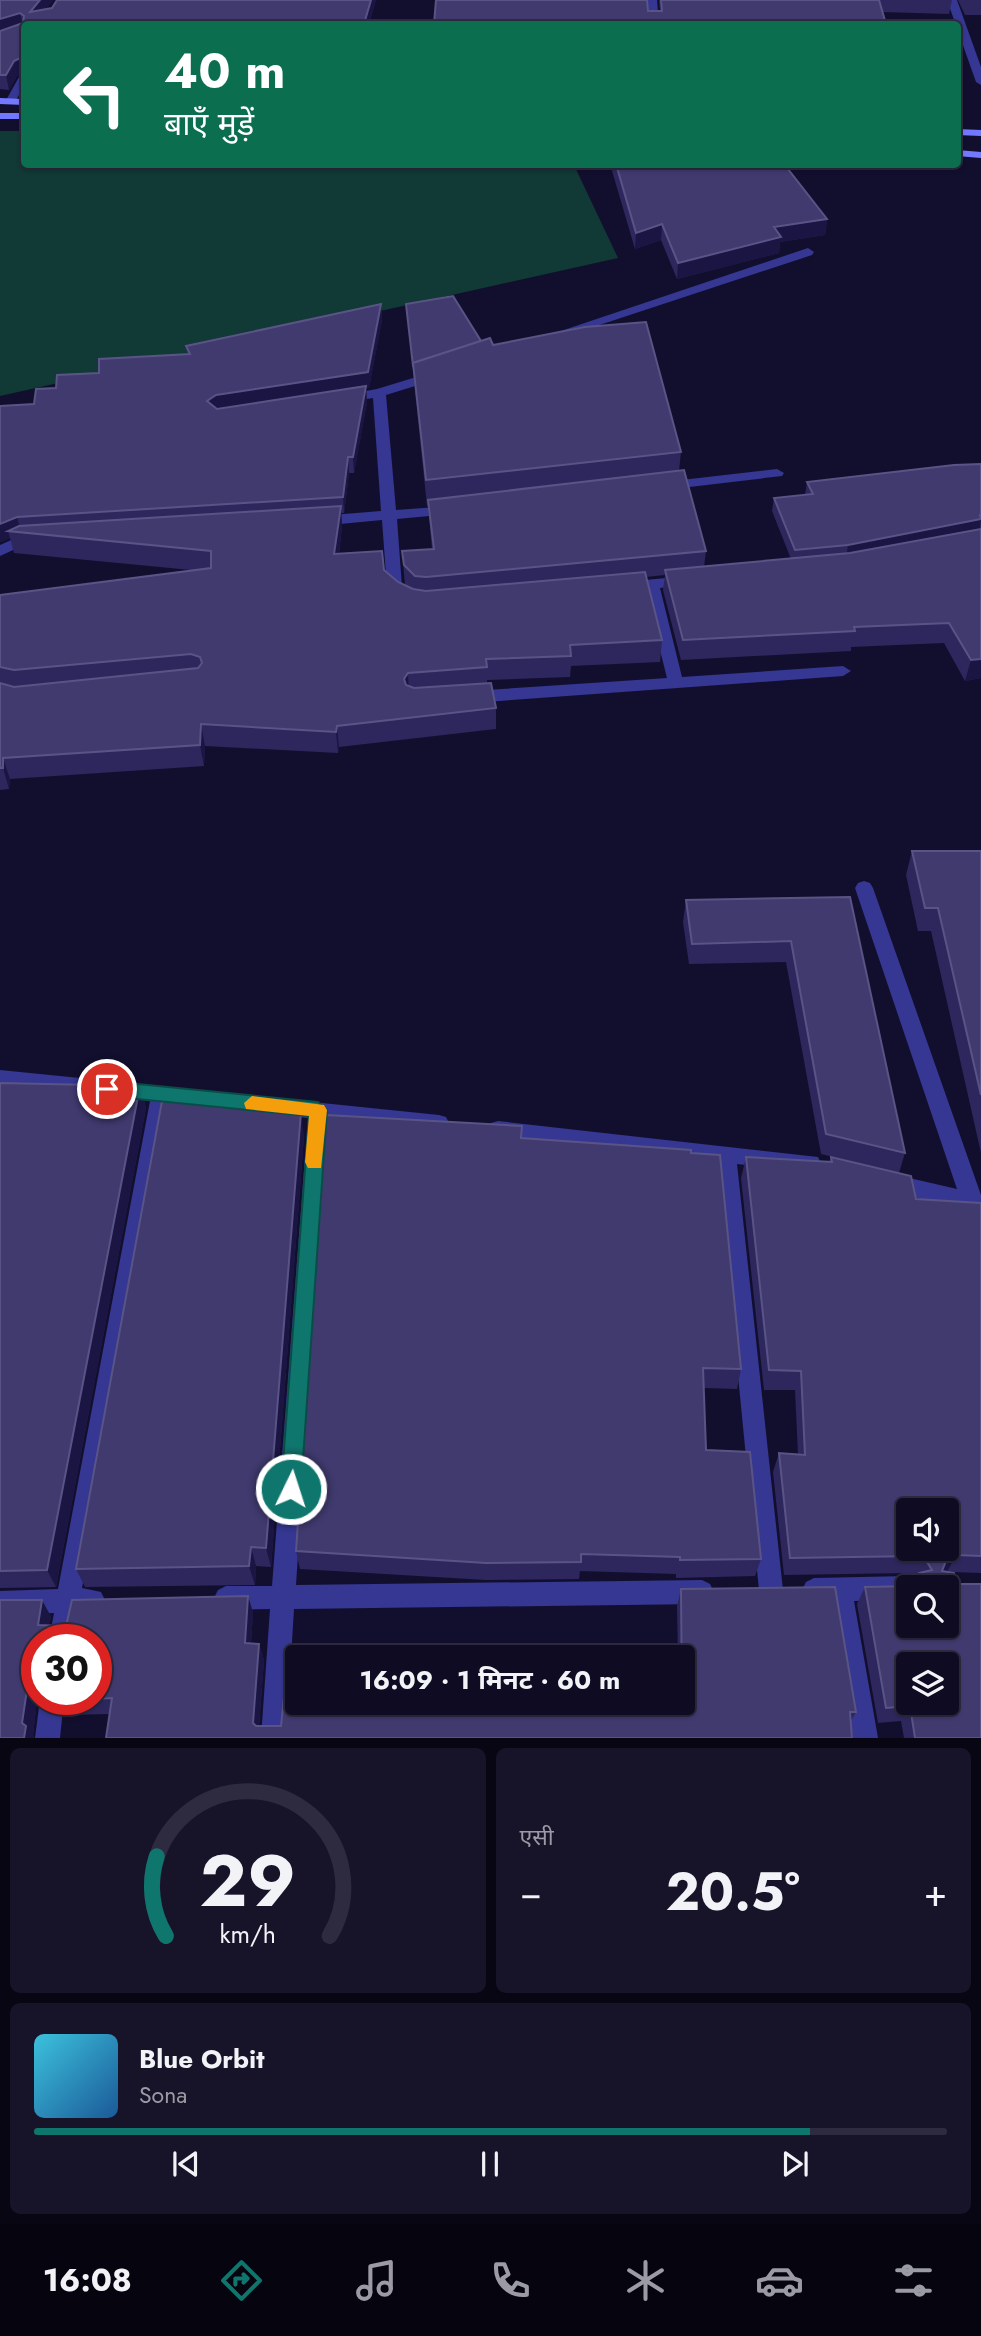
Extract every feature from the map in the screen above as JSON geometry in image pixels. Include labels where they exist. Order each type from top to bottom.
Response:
[{"type":"street","points":[[652,0],[654,21]]},
{"type":"street","points":[[952,0],[959,21]]},
{"type":"street","points":[[961,25],[981,82]]},
{"type":"street","points":[[5,102],[21,81]]},
{"type":"street","points":[[0,116],[21,116]]},
{"type":"street","points":[[961,132],[981,133]]},
{"type":"street","points":[[961,153],[981,155]]},
{"type":"street","points":[[535,342],[808,252]]},
{"type":"street","points":[[326,402],[379,393],[444,372]]},
{"type":"street","points":[[379,393],[395,589],[411,603],[419,604]]},
{"type":"street","points":[[653,487],[777,472]]},
{"type":"street","points":[[307,522],[389,517],[472,507]]},
{"type":"street","points":[[0,551],[21,541],[48,539]]},
{"type":"street","points":[[611,588],[703,579]]},
{"type":"street","points":[[651,584],[676,683]]},
{"type":"street","points":[[457,698],[843,671]]},
{"type":"street","points":[[864,888],[976,1203]]},
{"type":"street","points":[[0,1078],[454,1124]]},
{"type":"street","points":[[63,1624],[161,1094]]},
{"type":"street","points":[[273,1738],[318,1110]]},
{"type":"street","points":[[481,1127],[800,1161],[826,1167]]},
{"type":"street","points":[[726,1153],[771,1590]]},
{"type":"street","points":[[879,1179],[976,1203]]},
{"type":"street","points":[[202,1599],[896,1588]]},
{"type":"street","points":[[840,1589],[866,1738]]},
{"type":"street","points":[[0,1603],[121,1600]]},
{"type":"street","points":[[47,1738],[50,1715]]},
{"type":"green space","points":[[0,131],[21,131],[21,168],[575,168],[618,258],[0,396]]},
{"type":"building","points":[[0,0],[40,0],[30,12],[52,8],[57,0],[371,0],[365,21],[23,21],[24,16],[20,13],[0,19]]},
{"type":"building","points":[[436,0],[647,0],[648,11],[662,11],[661,0],[879,0],[885,21],[434,21]]},
{"type":"building","points":[[21,24],[21,58],[14,61],[6,75],[0,75],[0,31]]},
{"type":"building","points":[[617,168],[787,168],[827,219],[774,227],[781,237],[678,263],[662,224],[636,233]]},
{"type":"building","points":[[453,296],[481,341],[413,363],[413,366],[406,304]]},
{"type":"building","points":[[381,304],[368,372],[216,395],[207,401],[217,409],[366,386],[353,457],[348,457],[343,497],[17,517],[0,524],[0,406],[34,404],[36,389],[56,388],[57,375],[99,373],[99,359],[190,354],[186,346]]},
{"type":"building","points":[[646,322],[681,452],[426,480],[413,363],[490,338],[493,345],[585,327]]},
{"type":"building","points":[[981,464],[981,519],[848,545],[795,550],[774,498],[813,494],[807,482]]},
{"type":"building","points":[[684,470],[706,551],[426,577],[415,576],[404,565],[402,551],[434,549],[428,500]]},
{"type":"building","points":[[341,506],[334,554],[382,551],[384,570],[398,582],[413,589],[426,591],[645,572],[662,640],[570,645],[571,656],[486,659],[487,667],[408,673],[404,679],[406,685],[414,688],[491,683],[496,708],[337,726],[336,732],[201,724],[200,745],[3,758],[3,768],[0,768],[0,683],[14,687],[198,668],[202,663],[200,657],[191,654],[14,670],[0,667],[0,595],[211,568],[211,551],[8,531],[19,526]]},
{"type":"building","points":[[981,529],[981,659],[971,660],[949,623],[683,640],[665,570],[850,553]]},
{"type":"building","points":[[912,851],[981,851],[981,1095],[938,908],[925,908]]},
{"type":"building","points":[[850,897],[905,1153],[826,1134],[791,941],[692,944],[686,900]]},
{"type":"building","points":[[0,1083],[140,1086],[47,1570],[0,1571]]},
{"type":"building","points":[[162,1101],[295,1103],[294,1112],[301,1112],[266,1548],[251,1547],[249,1566],[76,1569]]},
{"type":"building","points":[[326,1115],[522,1126],[521,1138],[691,1150],[691,1153],[720,1155],[741,1369],[703,1368],[706,1450],[750,1452],[761,1559],[680,1560],[680,1557],[581,1554],[581,1562],[486,1563],[296,1551]]},
{"type":"building","points":[[746,1157],[832,1162],[831,1157],[911,1176],[916,1199],[981,1203],[981,1556],[959,1555],[959,1498],[896,1498],[896,1556],[790,1558],[779,1453],[805,1455],[801,1371],[769,1370]]},
{"type":"building","points":[[946,1561],[942,1571],[954,1575],[919,1575],[932,1570],[927,1562]]},
{"type":"building","points":[[959,1584],[981,1584],[981,1738],[915,1738],[911,1715],[959,1715],[959,1652],[896,1652],[896,1707],[886,1708],[865,1587],[896,1586],[896,1638],[959,1638]]},
{"type":"building","points":[[835,1587],[856,1712],[850,1712],[852,1738],[106,1738],[109,1715],[112,1715],[112,1624],[66,1624],[72,1600],[248,1596],[245,1643],[259,1644],[253,1723],[256,1726],[281,1726],[285,1686],[285,1715],[695,1715],[695,1645],[681,1645],[681,1589]]},
{"type":"building","points":[[0,1600],[42,1600],[38,1624],[21,1624],[21,1715],[23,1715],[22,1723],[26,1726],[24,1738],[0,1738]]},
{"type":"slow traffic","points":[[252,1103],[318,1110],[314,1162]]},
{"type":"route","points":[[107,1089],[318,1110],[291,1489]]}]
